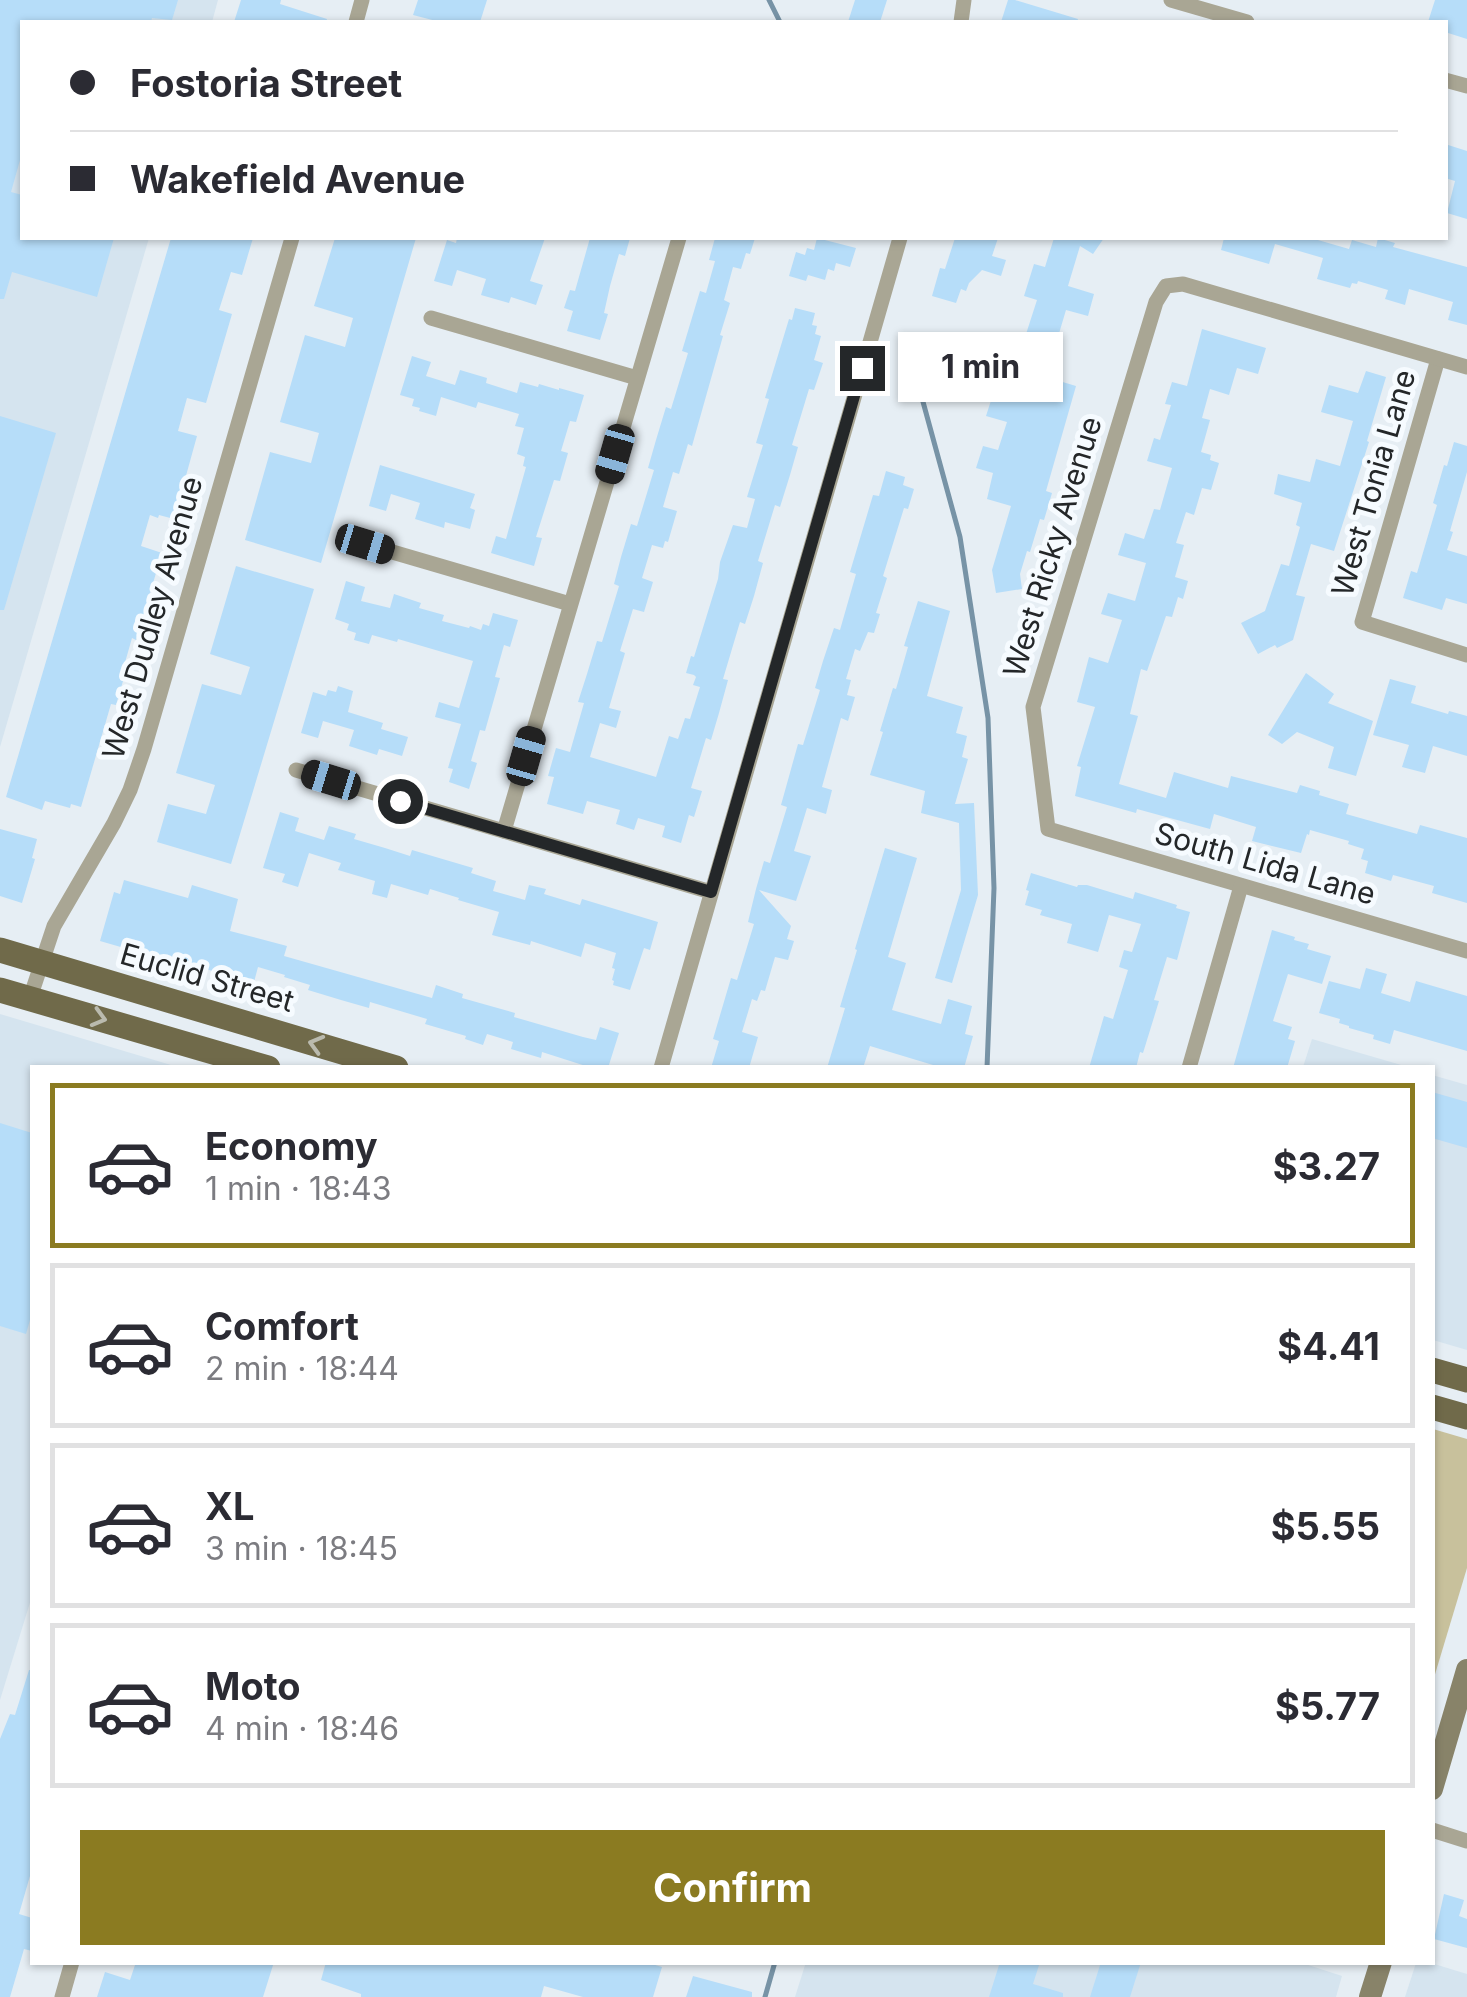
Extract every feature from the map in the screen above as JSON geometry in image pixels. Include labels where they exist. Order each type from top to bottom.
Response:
[{"type":"main road","name":"Euclid Street","points":[[0,950],[367,1063]]},
{"type":"main road","points":[[0,990],[258,1065]]},
{"type":"main road","points":[[1435,1371],[1467,1380]]},
{"type":"main road","points":[[1435,1408],[1467,1417]]},
{"type":"main road","points":[[1435,1779],[1467,1670]]},
{"type":"main road","points":[[1370,1997],[1380,1965]]},
{"type":"street","points":[[1171,0],[1224,8]]},
{"type":"street","name":"West Dudley Avenue","points":[[30,998],[54,926],[114,823],[140,762],[291,240]]},
{"type":"street","points":[[504,831],[678,240]]},
{"type":"street","points":[[661,1065],[899,240]]},
{"type":"street","name":"West Ricky Avenue","points":[[1048,829],[1033,707],[1156,302],[1166,286],[1183,284],[1438,358]]},
{"type":"street","points":[[431,318],[637,378]]},
{"type":"street","points":[[1438,358],[1467,367]]},
{"type":"street","name":"West Tonia Lane","points":[[1438,358],[1362,622],[1467,654]]},
{"type":"street","points":[[365,544],[570,604]]},
{"type":"street","points":[[296,770],[711,892]]},
{"type":"street","name":"South Lida Lane","points":[[1048,829],[1467,952]]},
{"type":"street","points":[[1190,1065],[1241,886]]},
{"type":"street","points":[[1435,1831],[1467,1840]]},
{"type":"street","points":[[62,1997],[71,1965]]},
{"type":"shaded area","points":[[0,0],[218,0],[213,20],[20,20],[20,240],[148,240],[0,747]]},
{"type":"shaded area","points":[[0,1014],[171,1065],[30,1065],[30,1602],[0,1700]]},
{"type":"shaded area","points":[[1312,1039],[1401,1065],[1304,1065]]},
{"type":"shaded area","points":[[1435,1076],[1467,1085],[1467,1350],[1435,1341]]},
{"type":"shaded area","points":[[1435,1430],[1467,1439],[1467,1568],[1435,1674]]},
{"type":"shaded area","points":[[1435,1964],[1467,1974],[1467,1997],[1405,1997],[1415,1965]]},
{"type":"shaded area","points":[[805,1965],[1308,1965],[1342,1976],[1336,1997],[795,1997]]},
{"type":"building","points":[[0,0],[178,0],[172,20],[20,20],[20,160],[11,192],[20,194],[20,240],[113,240],[97,297],[12,272],[4,299],[0,299]]},
{"type":"building","points":[[241,0],[281,0],[280,4],[327,19],[327,20],[235,20]]},
{"type":"building","points":[[418,0],[487,0],[481,20],[432,20],[413,15]]},
{"type":"building","points":[[855,0],[887,0],[881,20],[849,20]]},
{"type":"building","points":[[1008,0],[1078,19],[1078,20],[1002,20]]},
{"type":"building","points":[[1435,0],[1467,0],[1467,39],[1448,33],[1448,20],[1429,20]]},
{"type":"building","points":[[1448,145],[1467,151],[1467,219],[1448,213],[1455,181],[1448,179]]},
{"type":"building","points":[[170,240],[252,240],[242,275],[231,272],[219,310],[232,314],[206,403],[187,398],[178,431],[197,436],[174,519],[150,515],[141,546],[162,553],[81,807],[45,801],[42,810],[6,797]]},
{"type":"building","points":[[334,240],[415,240],[321,563],[245,540],[270,452],[311,463],[319,433],[280,422],[305,335],[345,347],[353,318],[314,306]]},
{"type":"building","points":[[447,240],[544,240],[530,281],[543,285],[536,305],[511,297],[509,303],[481,295],[486,279],[457,270],[452,286],[434,281]]},
{"type":"building","points":[[589,240],[629,240],[625,256],[619,254],[600,340],[567,331],[573,311],[564,308],[570,290],[575,291]]},
{"type":"building","points":[[714,240],[754,240],[741,269],[733,267],[724,300],[730,303],[720,335],[723,336],[692,446],[688,444],[679,474],[673,472],[663,507],[677,511],[668,542],[663,548],[652,545],[642,578],[653,582],[644,612],[633,609],[620,651],[625,653],[609,708],[621,711],[616,728],[600,723],[590,757],[656,777],[669,736],[678,739],[685,718],[690,719],[700,687],[693,685],[694,675],[686,673],[733,525],[747,528],[755,499],[747,497],[763,445],[756,443],[769,399],[765,398],[795,308],[815,313],[812,325],[817,326],[815,334],[821,336],[814,360],[823,363],[814,390],[809,389],[792,445],[798,447],[780,507],[775,505],[758,561],[763,563],[754,596],[745,624],[740,622],[723,679],[728,680],[719,713],[711,740],[706,738],[691,788],[702,791],[694,817],[689,815],[681,843],[662,837],[665,826],[638,818],[634,830],[616,824],[620,810],[587,801],[583,814],[547,804],[554,777],[548,776],[556,748],[570,752],[584,703],[578,702],[597,641],[602,642],[619,586],[614,584],[631,524],[637,526],[654,470],[648,468],[666,407],[671,409],[688,353],[682,351],[700,291],[706,293],[715,261],[709,260]]},
{"type":"building","points":[[816,240],[856,248],[850,267],[836,263],[834,271],[828,269],[825,280],[808,275],[806,281],[789,276],[796,252],[805,255],[807,248],[814,250]]},
{"type":"building","points":[[954,240],[997,240],[992,256],[1006,260],[1001,276],[982,270],[966,291],[961,289],[956,303],[932,296],[940,268],[945,269]]},
{"type":"building","points":[[1053,240],[1103,240],[1093,254],[1080,246],[1068,286],[1094,294],[1088,316],[1066,310],[1046,377],[1076,386],[1046,491],[1052,493],[1044,520],[1040,519],[1030,552],[1027,551],[1020,574],[1022,589],[996,593],[992,570],[1011,506],[987,499],[993,473],[976,468],[983,446],[998,450],[1007,422],[986,416],[996,385],[978,380],[983,361],[998,365],[1000,360],[1017,362],[1037,300],[1024,296],[1034,264],[1045,267]]},
{"type":"building","points":[[1224,240],[1318,240],[1349,249],[1352,240],[1376,247],[1378,240],[1395,243],[1393,247],[1467,267],[1467,325],[1448,320],[1453,302],[1409,289],[1405,305],[1385,299],[1388,290],[1358,281],[1350,288],[1317,279],[1323,258],[1275,244],[1269,264],[1221,250]]},
{"type":"building","points":[[1202,329],[1266,348],[1258,374],[1237,368],[1229,395],[1210,389],[1202,418],[1210,420],[1201,452],[1219,463],[1211,490],[1202,488],[1194,515],[1186,512],[1176,543],[1184,545],[1175,577],[1188,581],[1172,617],[1166,616],[1147,671],[1141,669],[1130,714],[1138,716],[1119,784],[1166,798],[1174,772],[1228,788],[1231,776],[1297,793],[1300,785],[1349,804],[1346,814],[1417,834],[1420,825],[1467,838],[1467,903],[1432,893],[1434,886],[1393,875],[1391,881],[1365,873],[1368,861],[1361,859],[1364,849],[1310,830],[1301,853],[1252,841],[1256,827],[1214,814],[1210,829],[1075,796],[1081,767],[1077,766],[1095,707],[1077,702],[1089,657],[1108,663],[1122,620],[1101,614],[1108,593],[1135,601],[1146,563],[1118,555],[1125,533],[1144,539],[1154,509],[1160,510],[1172,468],[1147,461],[1154,438],[1160,440],[1171,405],[1165,404],[1172,382],[1187,386]]},
{"type":"building","points":[[412,356],[431,362],[426,376],[455,385],[460,370],[517,393],[520,382],[584,395],[576,422],[570,421],[561,451],[568,453],[560,481],[554,480],[536,537],[542,538],[534,566],[491,553],[496,536],[506,539],[526,467],[525,457],[517,454],[524,428],[515,426],[519,414],[478,402],[476,408],[441,397],[436,416],[419,411],[420,408],[412,406],[414,399],[400,395]]},
{"type":"building","points":[[1366,371],[1386,377],[1334,551],[1311,544],[1296,595],[1305,597],[1293,640],[1258,654],[1241,623],[1265,611],[1281,564],[1289,566],[1300,527],[1296,525],[1302,503],[1274,494],[1278,474],[1310,482],[1316,459],[1340,466],[1353,421],[1321,412],[1329,385],[1358,393]]},
{"type":"building","points":[[0,416],[56,433],[4,610],[0,610]]},
{"type":"building","points":[[1454,442],[1467,446],[1467,472],[1447,550],[1467,556],[1467,604],[1446,598],[1442,610],[1403,598],[1411,571],[1417,573],[1437,505],[1433,503]]},
{"type":"building","points":[[380,465],[475,494],[470,529],[445,522],[444,528],[415,519],[420,503],[391,494],[386,511],[369,506]]},
{"type":"building","points":[[886,471],[905,477],[903,485],[914,489],[908,509],[904,508],[883,576],[887,578],[874,633],[868,632],[860,651],[855,649],[846,679],[851,680],[847,695],[855,697],[848,721],[841,718],[822,787],[832,790],[826,814],[807,808],[794,851],[811,856],[796,901],[759,890],[791,926],[787,939],[794,941],[788,960],[775,957],[765,991],[761,990],[757,1001],[752,999],[742,1032],[758,1037],[750,1065],[712,1065],[719,1041],[713,1039],[731,978],[737,980],[754,924],[748,922],[764,861],[770,863],[787,807],[781,805],[798,744],[803,745],[834,628],[840,630],[856,574],[850,572],[873,495],[879,496]]},
{"type":"building","points":[[236,566],[314,589],[231,864],[157,842],[168,804],[206,814],[215,785],[176,773],[202,684],[241,695],[250,667],[210,654]]},
{"type":"building","points":[[346,581],[365,587],[361,601],[390,608],[394,594],[421,603],[419,608],[444,615],[442,621],[469,628],[481,630],[483,624],[489,626],[493,613],[518,620],[510,647],[504,645],[495,677],[500,678],[485,731],[480,730],[471,761],[477,763],[469,789],[449,782],[453,769],[448,768],[461,724],[435,717],[439,702],[459,708],[473,661],[398,639],[397,642],[372,635],[369,644],[354,640],[356,633],[347,630],[349,624],[335,619]]},
{"type":"building","points":[[918,601],[950,611],[927,696],[963,707],[956,733],[967,736],[962,757],[968,759],[955,804],[974,803],[978,895],[952,983],[935,978],[961,890],[959,823],[921,813],[925,791],[870,775]]},
{"type":"building","points":[[1306,673],[1334,694],[1328,703],[1373,721],[1356,776],[1328,768],[1334,747],[1297,732],[1282,744],[1268,735]]},
{"type":"building","points":[[1390,679],[1416,686],[1411,703],[1467,716],[1467,756],[1433,746],[1425,773],[1402,767],[1409,745],[1373,735]]},
{"type":"building","points":[[338,686],[353,691],[348,712],[383,723],[381,729],[408,737],[402,756],[379,749],[377,755],[349,746],[354,730],[323,721],[318,738],[301,733],[313,692],[326,696],[328,690],[336,692]]},
{"type":"building","points":[[280,812],[299,818],[295,831],[324,840],[329,826],[356,834],[354,839],[410,856],[412,850],[473,868],[471,873],[496,881],[493,891],[525,900],[529,885],[580,905],[582,899],[658,922],[650,950],[644,948],[630,990],[613,985],[616,953],[585,943],[581,957],[531,941],[530,945],[492,935],[499,912],[430,889],[428,895],[391,884],[387,898],[372,894],[375,881],[338,870],[341,863],[309,853],[298,887],[282,882],[285,874],[263,868]]},
{"type":"building","points":[[0,829],[37,839],[22,903],[0,896]]},
{"type":"building","points":[[885,848],[917,858],[888,957],[906,963],[892,1010],[941,1024],[948,999],[972,1006],[965,1034],[973,1036],[965,1065],[933,1065],[870,1046],[864,1065],[828,1065],[845,1008],[840,1007]]},
{"type":"building","points":[[1031,873],[1133,899],[1135,892],[1190,912],[1177,960],[1167,957],[1154,1000],[1159,1001],[1137,1065],[1090,1065],[1104,1016],[1113,1019],[1128,970],[1119,967],[1124,950],[1132,952],[1141,924],[1109,915],[1098,952],[1067,943],[1072,924],[1040,915],[1042,910],[1025,905],[1029,891],[1026,890]]},
{"type":"building","points":[[124,880],[188,898],[192,885],[238,899],[230,931],[287,946],[284,956],[432,998],[436,985],[463,994],[462,998],[515,1013],[514,1017],[596,1040],[600,1027],[619,1033],[609,1065],[583,1065],[542,1052],[541,1058],[511,1049],[513,1042],[487,1034],[483,1045],[425,1024],[427,1019],[370,1002],[369,1008],[308,990],[310,985],[258,967],[254,982],[164,955],[162,959],[100,941],[114,892],[120,894]]},
{"type":"building","points":[[1272,930],[1309,944],[1307,949],[1331,956],[1322,984],[1288,974],[1273,1021],[1292,1027],[1288,1039],[1295,1041],[1288,1065],[1234,1065]]},
{"type":"building","points":[[1366,968],[1387,974],[1381,993],[1410,1002],[1416,981],[1467,996],[1467,1051],[1394,1030],[1390,1044],[1319,1013],[1329,981],[1360,989]]},
{"type":"building","points":[[1435,1093],[1467,1102],[1467,1148],[1435,1139]]},
{"type":"building","points":[[0,1123],[30,1132],[30,1320],[26,1334],[0,1326]]},
{"type":"building","points":[[30,1670],[30,1876],[19,1914],[30,1917],[30,1950],[24,1949],[10,1997],[0,1997],[0,1739],[10,1714],[15,1715]]},
{"type":"building","points":[[1444,1894],[1464,1900],[1459,1916],[1467,1919],[1467,1948],[1435,1939]]},
{"type":"building","points":[[135,1965],[273,1965],[263,1997],[97,1997],[105,1972],[130,1980]]},
{"type":"building","points":[[325,1965],[662,1967],[653,1997],[583,1997],[544,1986],[541,1997],[361,1997],[321,1980]]},
{"type":"building","points":[[999,1965],[1039,1965],[1033,1984],[1063,1993],[1063,1997],[989,1997]]},
{"type":"building","points":[[1100,1965],[1140,1965],[1130,1997],[1090,1997]]},
{"type":"building","points":[[693,1976],[752,1992],[752,1997],[686,1997]]},
{"type":"waterway","points":[[769,0],[779,20]]},
{"type":"waterway","points":[[905,336],[960,537],[988,718],[994,888],[987,1065]]},
{"type":"waterway","points":[[765,1997],[774,1965]]},
{"type":"route","points":[[400,801],[711,892],[862,368]]}]
